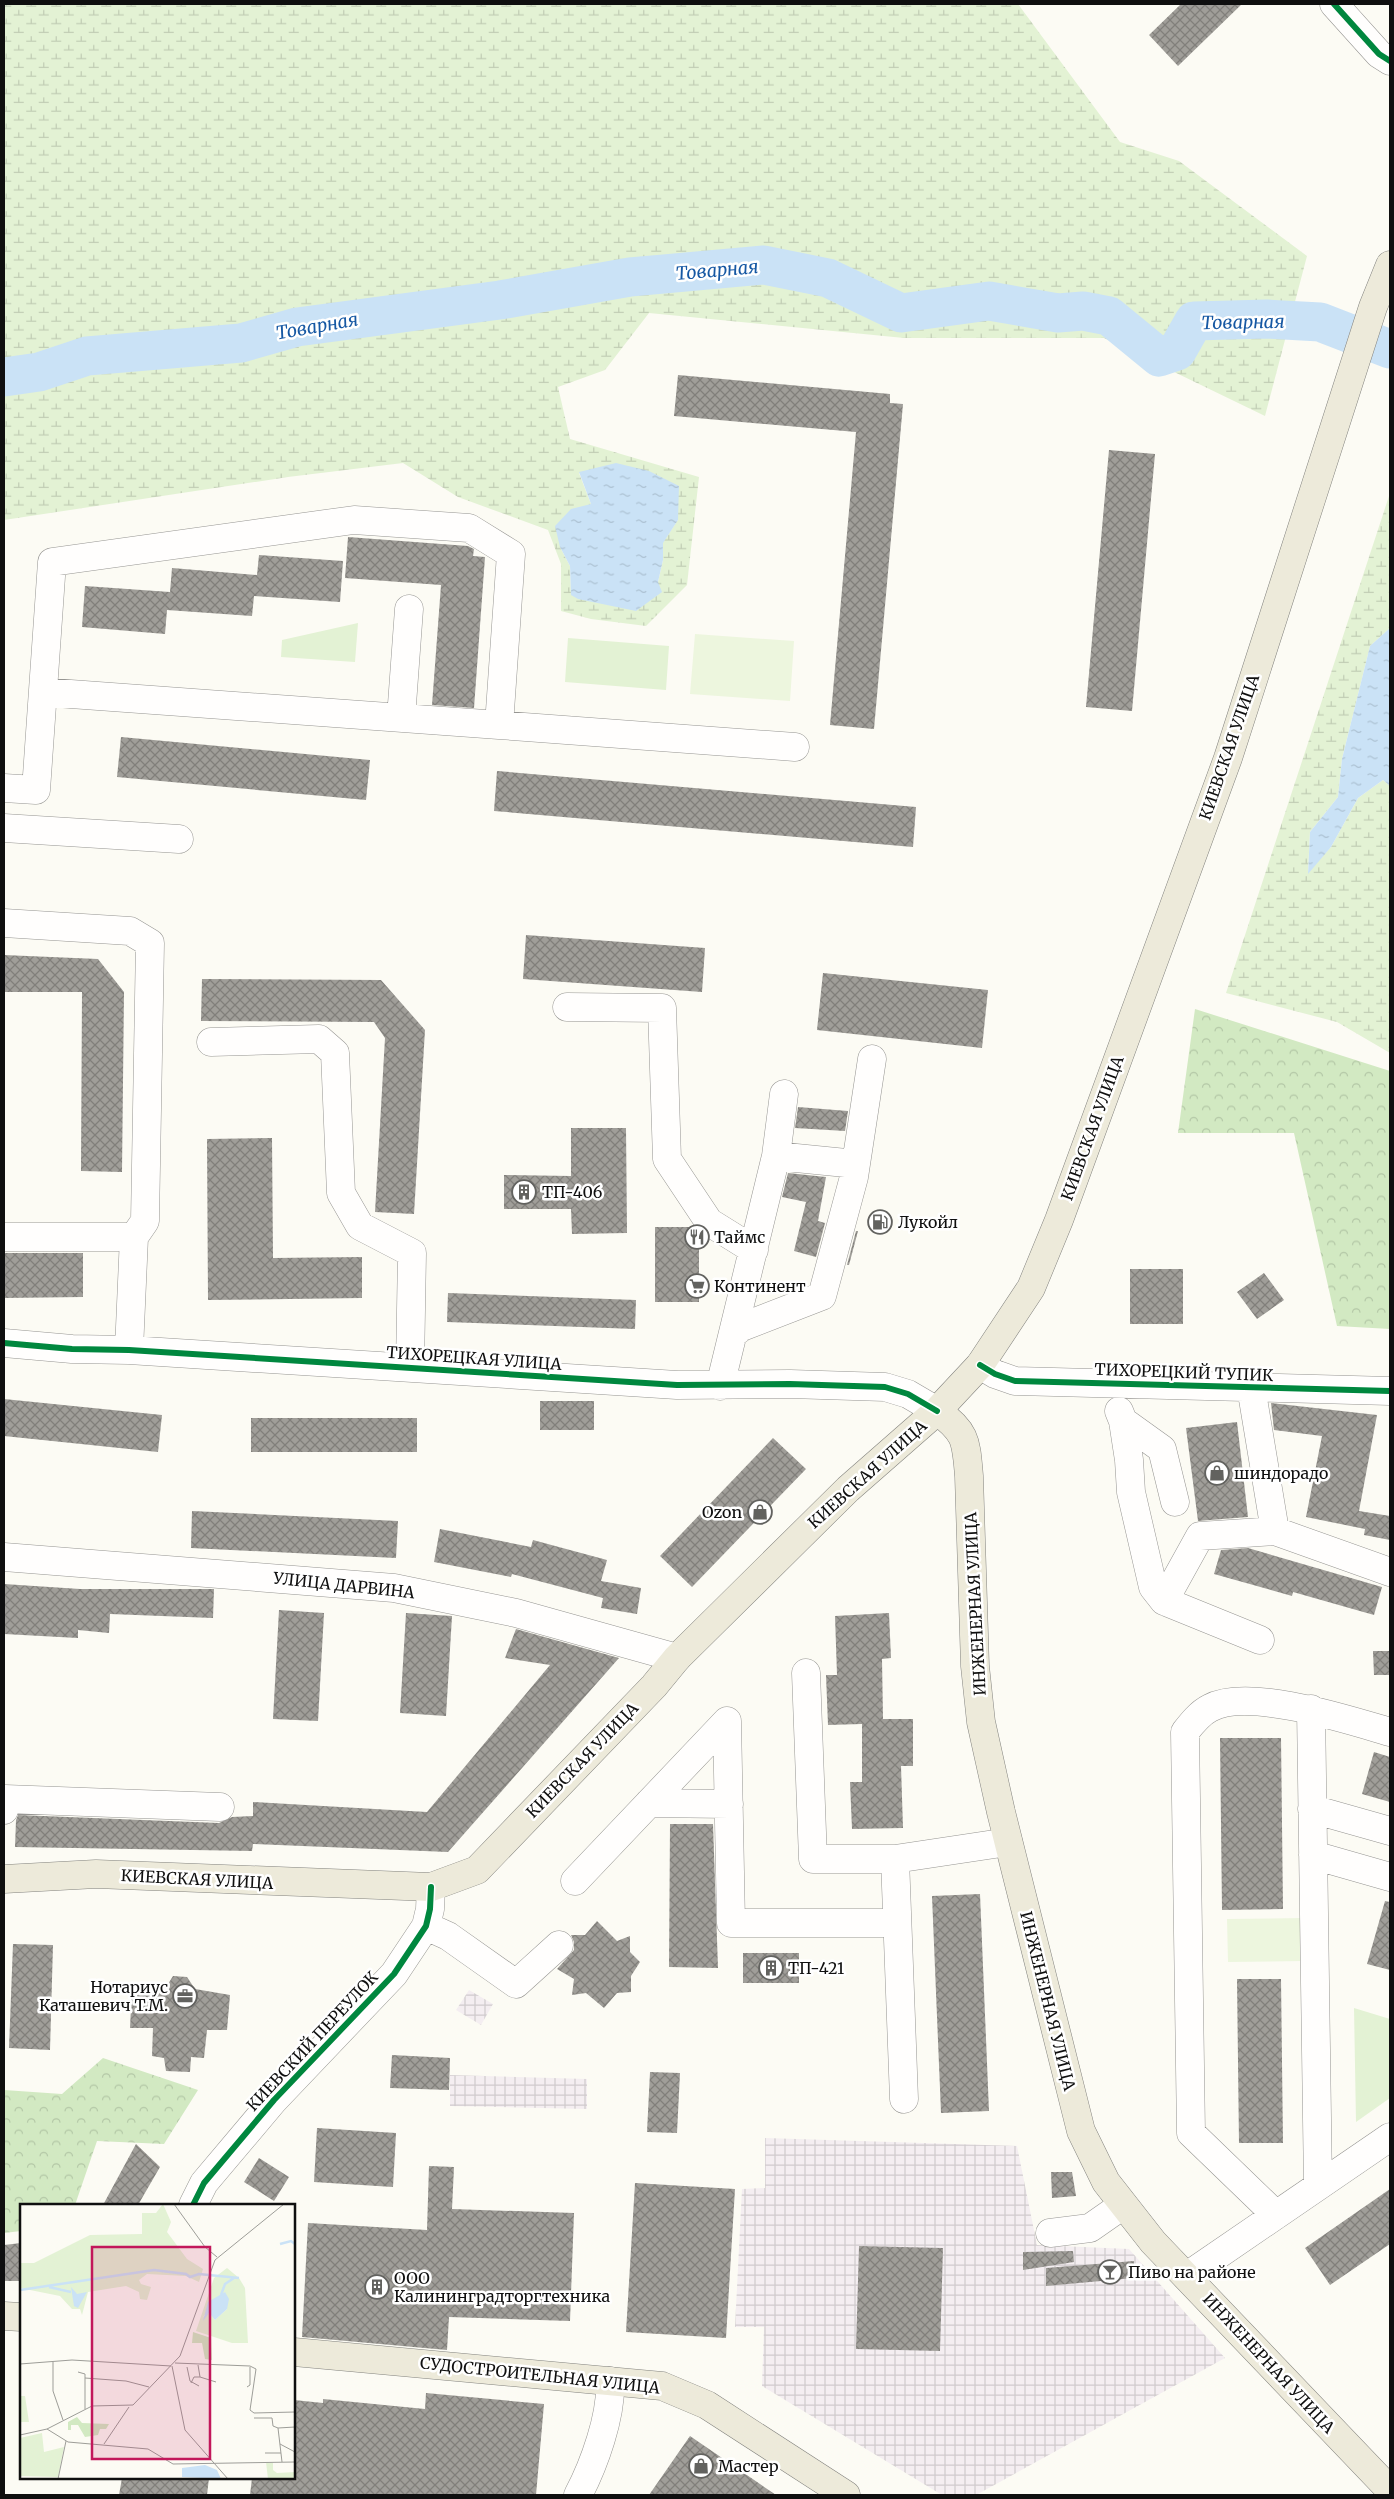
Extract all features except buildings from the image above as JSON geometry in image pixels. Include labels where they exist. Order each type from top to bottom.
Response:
[{"type":"main road","name":"КИЕВСКАЯ УЛИЦА","points":[[4,1879],[96,1874],[431,1887],[477,1870],[654,1686],[677,1658],[848,1489],[937,1410],[980,1365],[1031,1288],[1059,1220],[1228,758],[1373,307],[1390,265]]},
{"type":"main road","name":"ИНЖЕНЕРНАЯ УЛИЦА","points":[[937,1410],[956,1424],[966,1447],[969,1476],[974,1666],[981,1722],[1008,1842],[1081,2131],[1106,2182],[1153,2242],[1390,2490]]},
{"type":"main road","points":[[4,2316],[20,2317]]},
{"type":"main road","name":"СУДОСТРОИТЕЛЬНАЯ УЛИЦА","points":[[295,2352],[662,2386],[707,2405],[846,2495]]},
{"type":"street","points":[[1334,4],[1379,54],[1390,61]]},
{"type":"street","points":[[4,788],[36,790],[52,562],[354,520],[469,528],[511,554],[499,725]]},
{"type":"street","points":[[401,718],[409,609]]},
{"type":"street","points":[[43,692],[795,747]]},
{"type":"street","points":[[4,828],[179,839]]},
{"type":"street","points":[[4,924],[130,931],[150,942],[145,1221],[134,1237],[129,1350]]},
{"type":"street","points":[[567,1006],[662,1008],[666,1159],[709,1222],[754,1250]]},
{"type":"street","points":[[211,1042],[319,1039],[335,1054],[341,1193],[360,1226],[412,1253],[410,1367]]},
{"type":"street","points":[[734,1333],[742,1327],[822,1296],[856,1164],[872,1059]]},
{"type":"street","points":[[720,1386],[776,1156],[784,1094]]},
{"type":"street","points":[[776,1156],[856,1164]]},
{"type":"street","points":[[4,1237],[134,1237]]},
{"type":"street","name":"ТИХОРЕЦКАЯ УЛИЦА","points":[[4,1342],[72,1350],[129,1350],[677,1385],[790,1384],[885,1387],[908,1394],[937,1410]]},
{"type":"street","name":"ТИХОРЕЦКИЙ ТУПИК","points":[[980,1365],[996,1374],[1015,1381],[1390,1391]]},
{"type":"street","points":[[1109,1384],[1123,1421],[1130,1460],[1131,1492],[1152,1586],[1164,1601],[1260,1640]]},
{"type":"street","points":[[1251,1387],[1275,1531]]},
{"type":"street","points":[[1123,1421],[1162,1449],[1174,1502]]},
{"type":"street","points":[[1164,1601],[1200,1536],[1275,1531],[1390,1572]]},
{"type":"street","name":"УЛИЦА ДАРВИНА","points":[[4,1558],[394,1588],[516,1613],[677,1658]]},
{"type":"street","points":[[806,1673],[813,1859],[895,1859],[1008,1842]]},
{"type":"street","points":[[1276,2215],[1191,2133],[1185,1732],[1196,1718],[1210,1708],[1226,1703],[1268,1703],[1311,1709],[1390,1732]]},
{"type":"street","points":[[1311,1709],[1318,2186]]},
{"type":"street","points":[[575,1881],[727,1721],[731,1923],[897,1923]]},
{"type":"street","points":[[4,1810],[5,1799],[220,1807]]},
{"type":"street","points":[[649,1803],[729,1804]]},
{"type":"street","points":[[1312,1809],[1390,1831]]},
{"type":"street","points":[[1313,1855],[1390,1877]]},
{"type":"street","points":[[895,1859],[904,2099]]},
{"type":"street","name":"КИЕВСКИЙ ПЕРЕУЛОК","points":[[194,2204],[204,2183],[274,2100],[394,1974],[426,1926],[430,1909],[431,1887]]},
{"type":"street","points":[[426,1926],[448,1936],[516,1984],[559,1945]]},
{"type":"street","points":[[1187,2276],[1390,2137]]},
{"type":"street","points":[[1050,2234],[1090,2228],[1123,2204]]},
{"type":"street","points":[[578,2495],[588,2476],[610,2403],[610,2380]]},
{"type":"shaded area","points":[[469,1990],[493,2004],[481,2025],[456,2010]]},
{"type":"shaded area","points":[[450,2075],[587,2079],[587,2109],[450,2106]]},
{"type":"shaded area","points":[[765,2138],[1017,2146],[1037,2245],[1129,2249],[1225,2358],[976,2495],[942,2495],[762,2386],[764,2327],[735,2327],[742,2189],[765,2188]]},
{"type":"green space","points":[[4,4],[1018,4],[1120,142],[1179,161],[1307,256],[1265,416],[1104,338],[904,338],[649,313],[605,370],[558,387],[570,439],[699,477],[687,585],[646,626],[591,619],[561,611],[561,564],[548,530],[458,497],[403,463],[288,477],[4,520]],"holes":[[[579,473],[678,520],[663,542],[663,560],[658,582],[571,595],[570,566],[560,547],[591,504]]]},
{"type":"green space","points":[[1390,493],[1390,628],[1370,646],[1342,759],[1338,797],[1310,832],[1308,872],[1331,847],[1358,798],[1383,780],[1390,786],[1390,1053],[1337,1022],[1226,993]]},
{"type":"green space","points":[[358,623],[355,662],[281,657],[282,640]]},
{"type":"green space","points":[[695,634],[794,641],[790,701],[690,694]]},
{"type":"green space","points":[[568,638],[669,646],[666,690],[565,682]]},
{"type":"green space","points":[[1195,1009],[1390,1071],[1390,1329],[1337,1326],[1294,1133],[1178,1133]]},
{"type":"green space","points":[[1303,1918],[1304,1961],[1228,1962],[1227,1919]]},
{"type":"green space","points":[[1354,2008],[1390,2019],[1390,2098],[1356,2122]]},
{"type":"green space","points":[[103,2058],[198,2090],[164,2144],[97,2141],[75,2204],[20,2204],[20,2231],[4,2233],[4,2090],[62,2094]]},
{"type":"water","points":[[616,463],[649,471],[679,486],[678,520],[663,543],[663,560],[658,582],[662,592],[636,611],[578,599],[571,595],[570,566],[560,547],[555,526],[571,509],[591,504],[579,472]]},
{"type":"water","points":[[1390,628],[1390,786],[1383,780],[1358,798],[1331,847],[1308,874],[1310,832],[1338,797],[1342,759],[1370,646]]},
{"type":"waterway","name":"Товарная","points":[[4,377],[39,372],[87,356],[241,343],[297,327],[500,300],[630,277],[764,265],[828,278],[901,313],[989,301],[1058,313],[1083,311],[1109,316],[1159,357],[1177,351],[1194,321],[1267,319],[1320,322],[1390,349]]},
{"type":"cycle path","points":[[1334,4],[1379,54],[1390,61]]},
{"type":"cycle path","points":[[4,1343],[72,1349],[129,1350],[677,1385],[790,1384],[885,1387],[908,1394],[937,1411]]},
{"type":"cycle path","points":[[980,1365],[995,1374],[1015,1381],[1390,1391]]},
{"type":"cycle path","points":[[194,2204],[204,2183],[274,2100],[394,1974],[426,1926],[430,1909],[431,1887]]},
{"type":"place","name":"ТП-406","points":[[524,1192]]},
{"type":"place","name":"Лукойл","points":[[880,1222]]},
{"type":"place","name":"Таймс","points":[[697,1237]]},
{"type":"place","name":"Континент","points":[[697,1286]]},
{"type":"place","name":"шиндорадо","points":[[1217,1473]]},
{"type":"place","name":"Ozon","points":[[760,1512]]},
{"type":"place","name":"ТП-421","points":[[771,1968]]},
{"type":"place","name":"Нотариус Каташевич Т.М.","points":[[185,1996]]},
{"type":"place","name":"Пиво на районе","points":[[1110,2272]]},
{"type":"place","name":"ООО Калининградторгтехника","points":[[377,2287]]},
{"type":"place","name":"Мастер","points":[[701,2466]]}]
